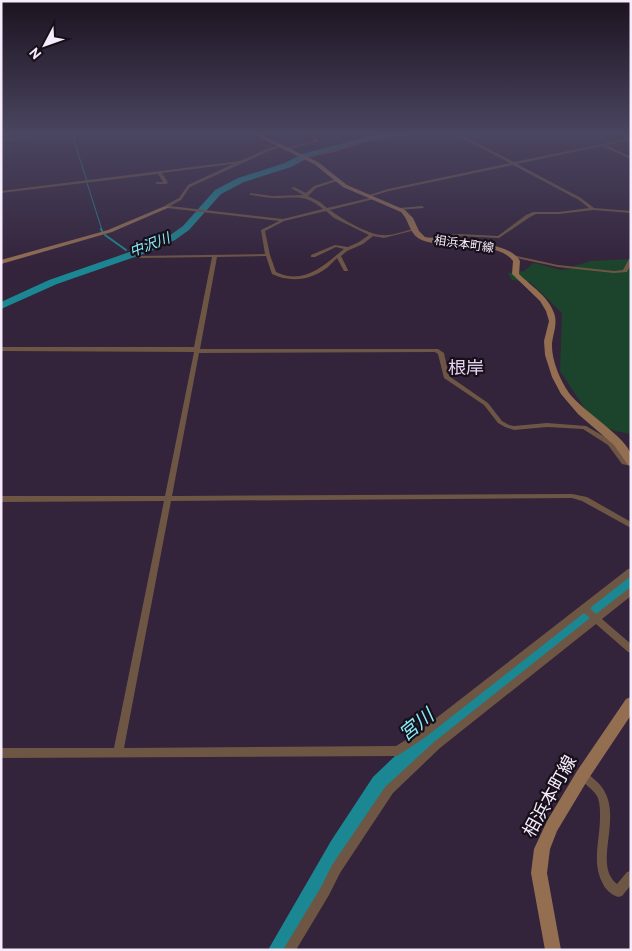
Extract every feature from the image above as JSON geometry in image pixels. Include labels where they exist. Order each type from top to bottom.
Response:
[{"type":"main road","name":"相浜本町線","points":[[336,180],[345,186],[399,210],[410,218],[413,230],[418,236],[426,239],[481,245],[498,249],[514,256],[517,262],[516,274],[542,300],[552,316],[548,348],[564,393],[574,405],[620,445],[631,463]]},
{"type":"main road","points":[[1,262],[110,231],[167,207]]},
{"type":"main road","name":"相浜本町線","points":[[553,950],[541,886],[540,860],[552,826],[582,776],[631,703]]},
{"type":"street","points":[[2,191],[107,178]]},
{"type":"street","points":[[157,184],[166,182],[164,178]]},
{"type":"street","points":[[167,207],[180,199],[189,186],[206,178]]},
{"type":"street","points":[[372,235],[362,243],[347,248],[338,256],[329,260],[325,267],[294,279],[274,273],[268,256],[263,230],[282,220],[372,197],[388,190],[443,178]]},
{"type":"street","points":[[540,178],[585,202],[593,209]]},
{"type":"street","points":[[250,194],[272,197],[306,196],[315,187],[336,180]]},
{"type":"street","points":[[292,188],[320,203],[336,217],[372,235],[382,237],[413,230]]},
{"type":"street","points":[[167,207],[282,220]]},
{"type":"street","points":[[399,210],[422,207]]},
{"type":"street","points":[[426,239],[458,235],[499,237],[531,214],[564,213],[593,209],[631,212]]},
{"type":"street","points":[[313,256],[335,246],[347,248]]},
{"type":"street","points":[[137,256],[268,256]]},
{"type":"street","points":[[118,753],[215,256]]},
{"type":"street","points":[[338,256],[346,270]]},
{"type":"street","points":[[514,256],[558,266],[619,272],[626,270],[631,259]]},
{"type":"street","points":[[1,349],[436,350],[441,353],[446,377],[486,404],[503,424],[514,428],[547,424],[584,427],[610,443],[624,462],[631,463]]},
{"type":"street","points":[[1,499],[572,496],[584,499],[631,525]]},
{"type":"street","points":[[1,753],[397,751],[420,736],[586,609],[631,571]]},
{"type":"street","points":[[289,950],[325,891],[336,869],[389,790],[437,745],[631,591]]},
{"type":"street","points":[[586,609],[631,648]]},
{"type":"street","points":[[582,776],[599,791],[603,800],[605,810],[602,844],[603,871],[606,881],[611,889],[618,892],[631,876]]},
{"type":"green space","points":[[631,259],[631,434],[615,431],[594,422],[560,371],[562,313],[530,282],[512,280],[508,273],[524,271],[534,263],[561,270],[573,268],[574,266],[591,261]]},
{"type":"waterway","name":"中沢川","points":[[1,306],[53,282],[145,250],[172,238],[186,228],[218,192],[246,178]]},
{"type":"waterway","points":[[87,183],[102,230]]},
{"type":"waterway","points":[[105,235],[126,250]]},
{"type":"waterway","name":"宮川","points":[[281,950],[339,849],[381,785],[402,763],[631,581]]},
{"type":"district","name":"根岸","points":[[466,369]]}]
